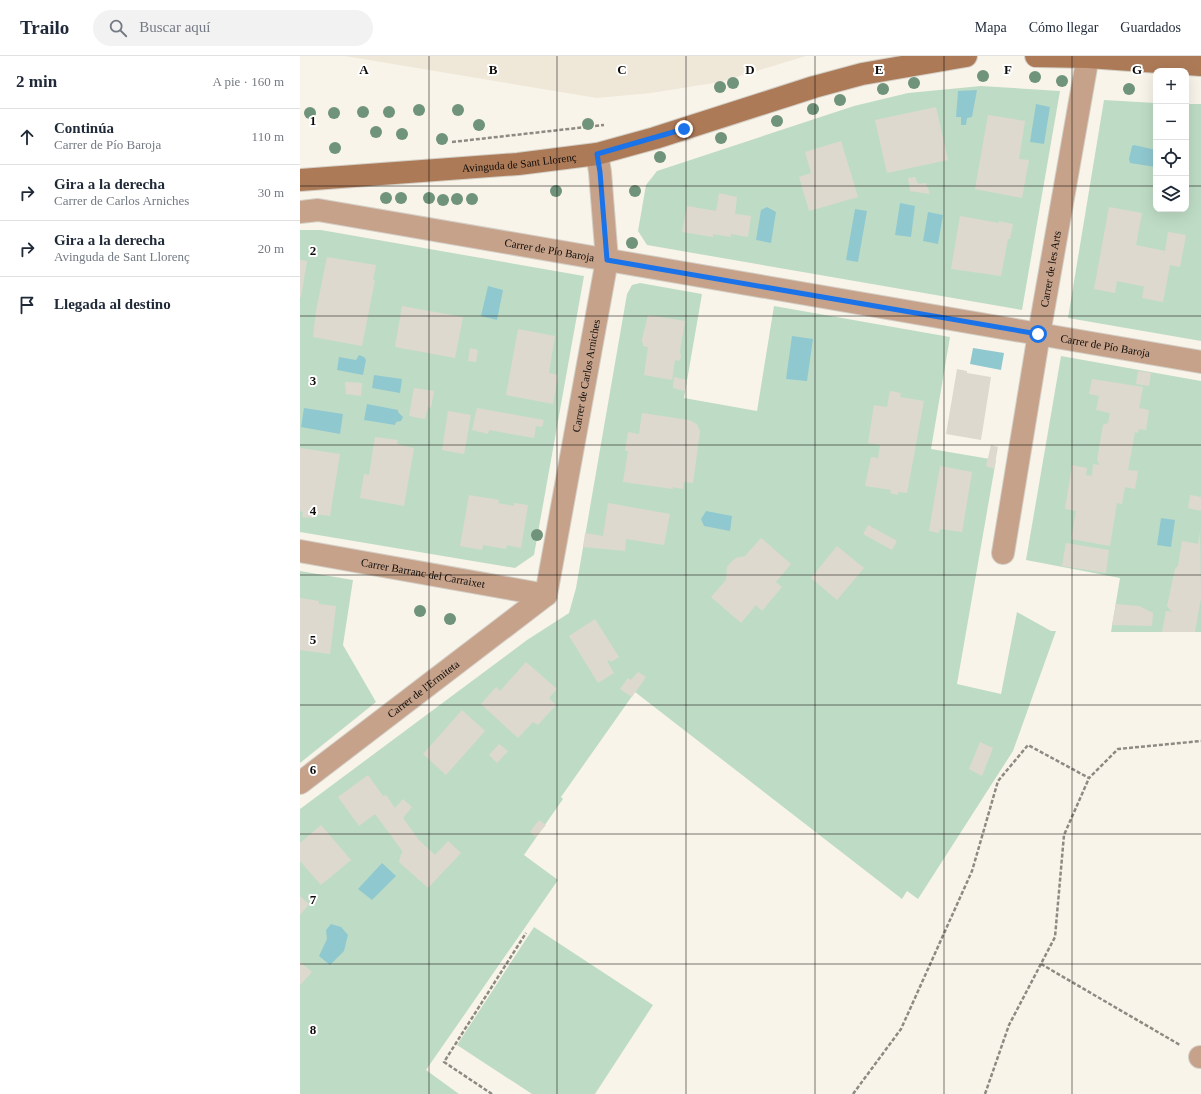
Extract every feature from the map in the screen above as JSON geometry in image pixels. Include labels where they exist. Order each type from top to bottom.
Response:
[{"type":"street","name":"Avinguda de Sant Llorenç","points":[[300,180],[518,164],[597,154],[655,138],[814,87],[862,74],[966,56]]},
{"type":"street","points":[[1036,56],[1088,56],[1201,65]]},
{"type":"street","name":"Carrer de les Arts","points":[[1003,553],[1038,334],[1088,56]]},
{"type":"street","name":"Carrer de Carlos Arniches","points":[[546,596],[607,260],[600,172],[597,154]]},
{"type":"street","name":"Carrer de Pío Baroja","points":[[300,212],[318,210],[1201,362]]},
{"type":"street","name":"Carrer Barranc del Carraixet","points":[[300,551],[546,596]]},
{"type":"street","name":"Carrer de l'Ermiteta","points":[[300,783],[546,596]]},
{"type":"path","points":[[449,143],[606,125]]},
{"type":"path","points":[[985,1094],[1009,1025],[1055,937],[1064,835],[1089,778],[1118,749],[1201,741]]},
{"type":"path","points":[[853,1094],[901,1029],[972,871],[998,781],[1028,745],[1089,778]]},
{"type":"path","points":[[492,1094],[444,1062],[526,933]]},
{"type":"path","points":[[1040,964],[1201,1057]]},
{"type":"shaded area","points":[[345,56],[806,56],[720,82],[651,93],[597,98]]},
{"type":"green space","points":[[981,86],[1060,91],[1022,310],[647,245],[638,231],[646,185],[657,171],[854,106],[908,93]]},
{"type":"green space","points":[[1104,100],[1153,103],[1153,212],[1189,212],[1189,104],[1201,104],[1201,341],[1068,318]]},
{"type":"green space","points":[[300,230],[321,230],[584,276],[534,555],[515,568],[300,532]]},
{"type":"green space","points":[[640,283],[702,294],[684,398],[757,411],[774,306],[950,337],[931,449],[996,460],[957,684],[1001,694],[1017,612],[1051,631],[1056,631],[1013,751],[918,899],[907,891],[902,899],[635,692],[561,797],[563,799],[524,855],[558,880],[426,1070],[459,1094],[300,1094],[300,809],[527,640],[569,613],[576,588],[627,294],[632,285]]},
{"type":"green space","points":[[1061,356],[1201,381],[1201,632],[1111,632],[1120,578],[1026,560]]},
{"type":"green space","points":[[300,571],[353,580],[343,645],[376,702],[300,763]]},
{"type":"green space","points":[[534,927],[653,1005],[595,1094],[532,1094],[457,1045]]},
{"type":"water","points":[[977,90],[972,117],[967,118],[966,125],[961,125],[961,117],[956,117],[958,91]]},
{"type":"water","points":[[1036,104],[1050,107],[1044,144],[1030,142]]},
{"type":"water","points":[[1134,145],[1153,149],[1153,167],[1130,163],[1129,159],[1132,146]]},
{"type":"water","points":[[900,203],[915,206],[911,237],[895,235]]},
{"type":"water","points":[[767,207],[776,212],[771,243],[756,240],[761,210]]},
{"type":"water","points":[[855,209],[867,211],[858,262],[846,260]]},
{"type":"water","points":[[928,212],[943,215],[938,244],[923,241]]},
{"type":"water","points":[[488,286],[503,290],[497,320],[481,316]]},
{"type":"water","points":[[792,336],[813,339],[807,381],[786,379]]},
{"type":"water","points":[[973,348],[1004,353],[1001,370],[970,364]]},
{"type":"water","points":[[359,355],[364,357],[366,360],[363,375],[337,370],[339,357],[356,360]]},
{"type":"water","points":[[374,375],[402,379],[400,393],[372,388]]},
{"type":"water","points":[[367,404],[398,410],[403,417],[401,421],[396,422],[395,425],[364,420]]},
{"type":"water","points":[[304,408],[343,414],[340,434],[301,427]]},
{"type":"water","points":[[706,511],[732,516],[730,531],[704,526],[701,519]]},
{"type":"water","points":[[1161,518],[1175,520],[1171,547],[1157,545]]},
{"type":"water","points":[[382,863],[396,876],[372,900],[358,889]]},
{"type":"water","points":[[331,924],[341,927],[348,935],[344,951],[330,965],[319,956],[327,939],[326,930]]},
{"type":"building","points":[[936,107],[948,160],[887,173],[875,120]]},
{"type":"building","points":[[988,115],[1025,121],[1019,159],[1029,160],[1022,198],[975,189]]},
{"type":"building","points":[[841,141],[858,197],[809,211],[799,177],[811,173],[805,152]]},
{"type":"building","points":[[915,177],[918,184],[926,183],[930,194],[910,191],[908,178]]},
{"type":"building","points":[[719,193],[737,197],[735,214],[751,216],[748,237],[731,234],[731,237],[713,234],[713,237],[682,232],[687,206],[716,211]]},
{"type":"building","points":[[1109,207],[1142,213],[1136,245],[1165,251],[1168,232],[1186,235],[1180,267],[1170,265],[1163,302],[1142,298],[1144,286],[1117,281],[1115,293],[1094,289]]},
{"type":"building","points":[[960,216],[1013,224],[1010,239],[1008,239],[1001,276],[951,269]]},
{"type":"building","points":[[327,257],[376,265],[373,280],[375,280],[362,346],[313,337],[316,311]]},
{"type":"building","points":[[300,260],[307,261],[301,297],[300,297]]},
{"type":"building","points":[[402,306],[463,317],[455,358],[395,347]]},
{"type":"building","points":[[648,315],[685,321],[680,350],[681,358],[679,361],[675,360],[672,380],[644,375],[648,347],[643,346],[642,339]]},
{"type":"building","points":[[518,329],[555,336],[549,373],[558,375],[553,404],[506,395]]},
{"type":"building","points":[[470,348],[478,350],[476,362],[468,361]]},
{"type":"building","points":[[957,369],[967,371],[967,373],[991,377],[981,440],[946,434]]},
{"type":"building","points":[[1138,371],[1151,373],[1149,386],[1136,384]]},
{"type":"building","points":[[674,377],[687,380],[685,391],[673,388]]},
{"type":"building","points":[[1092,379],[1143,387],[1139,408],[1149,410],[1146,430],[1139,429],[1138,433],[1135,432],[1128,470],[1138,471],[1135,489],[1125,487],[1122,504],[1117,503],[1110,546],[1071,539],[1076,511],[1065,509],[1072,465],[1087,468],[1086,475],[1092,476],[1093,464],[1100,465],[1097,460],[1103,425],[1108,423],[1110,413],[1096,410],[1099,396],[1089,394]]},
{"type":"building","points":[[345,382],[362,383],[361,396],[346,394]]},
{"type":"building","points":[[414,388],[434,391],[431,408],[428,407],[425,419],[409,416]]},
{"type":"building","points":[[890,391],[901,393],[900,397],[924,401],[907,493],[898,492],[898,495],[890,493],[891,490],[865,486],[871,457],[878,458],[880,445],[868,443],[874,405],[887,407]]},
{"type":"building","points":[[477,408],[544,420],[542,427],[536,426],[534,438],[489,430],[488,434],[472,430]]},
{"type":"building","points":[[448,411],[471,415],[464,454],[442,450]]},
{"type":"building","points":[[642,413],[689,420],[697,424],[700,431],[693,483],[684,482],[683,489],[673,487],[673,489],[623,482],[628,451],[625,451],[628,432],[639,434]]},
{"type":"building","points":[[375,437],[398,440],[397,444],[414,448],[404,506],[360,498],[364,474],[369,475]]},
{"type":"building","points":[[991,445],[998,447],[994,469],[986,466]]},
{"type":"building","points":[[300,448],[340,454],[330,516],[314,514],[313,518],[302,517],[303,512],[300,511]]},
{"type":"building","points":[[940,466],[972,472],[962,532],[940,529],[939,533],[929,531]]},
{"type":"building","points":[[469,495],[499,500],[498,503],[514,506],[514,503],[528,505],[521,548],[507,545],[506,549],[483,545],[482,550],[460,546]]},
{"type":"building","points":[[1190,495],[1201,497],[1201,511],[1188,508]]},
{"type":"building","points":[[608,503],[670,514],[664,545],[626,539],[625,551],[583,547],[585,533],[603,536]]},
{"type":"building","points":[[868,525],[897,541],[892,550],[863,534]]},
{"type":"building","points":[[1200,532],[1201,598],[1195,632],[1162,632],[1166,611],[1172,612],[1167,606],[1175,569],[1178,566],[1182,541],[1198,544]]},
{"type":"building","points":[[761,538],[791,564],[776,582],[782,587],[762,611],[756,605],[741,623],[711,597],[726,580],[727,567],[731,562],[736,558],[745,556]]},
{"type":"building","points":[[1066,543],[1109,550],[1106,573],[1062,566]]},
{"type":"building","points":[[837,546],[864,568],[837,600],[811,578]]},
{"type":"building","points":[[300,598],[319,601],[319,604],[336,606],[330,654],[300,650]]},
{"type":"building","points":[[1116,604],[1139,606],[1153,613],[1152,626],[1112,625]]},
{"type":"building","points":[[595,619],[619,657],[611,662],[609,660],[607,661],[614,673],[598,683],[569,636]]},
{"type":"building","points":[[526,662],[557,689],[549,698],[556,705],[538,725],[533,722],[518,738],[481,704],[496,687],[500,691]]},
{"type":"building","points":[[638,672],[646,677],[632,697],[620,689],[628,678],[631,680]]},
{"type":"building","points":[[462,710],[485,731],[446,775],[423,754]]},
{"type":"building","points":[[980,742],[993,748],[982,776],[969,769]]},
{"type":"building","points":[[499,744],[508,751],[497,763],[489,755]]},
{"type":"building","points":[[368,775],[383,796],[386,795],[395,808],[403,799],[412,807],[403,818],[419,840],[435,855],[448,841],[461,853],[428,888],[399,862],[403,852],[375,814],[359,826],[338,797]]},
{"type":"building","points":[[539,820],[546,825],[536,837],[530,832]]},
{"type":"building","points":[[321,825],[351,860],[321,885],[300,861],[300,843]]},
{"type":"building","points":[[300,896],[309,904],[300,915]]},
{"type":"building","points":[[300,962],[312,972],[300,985]]},
{"type":"route","points":[[684,129],[597,154],[600,172],[607,260],[1038,334]]}]
